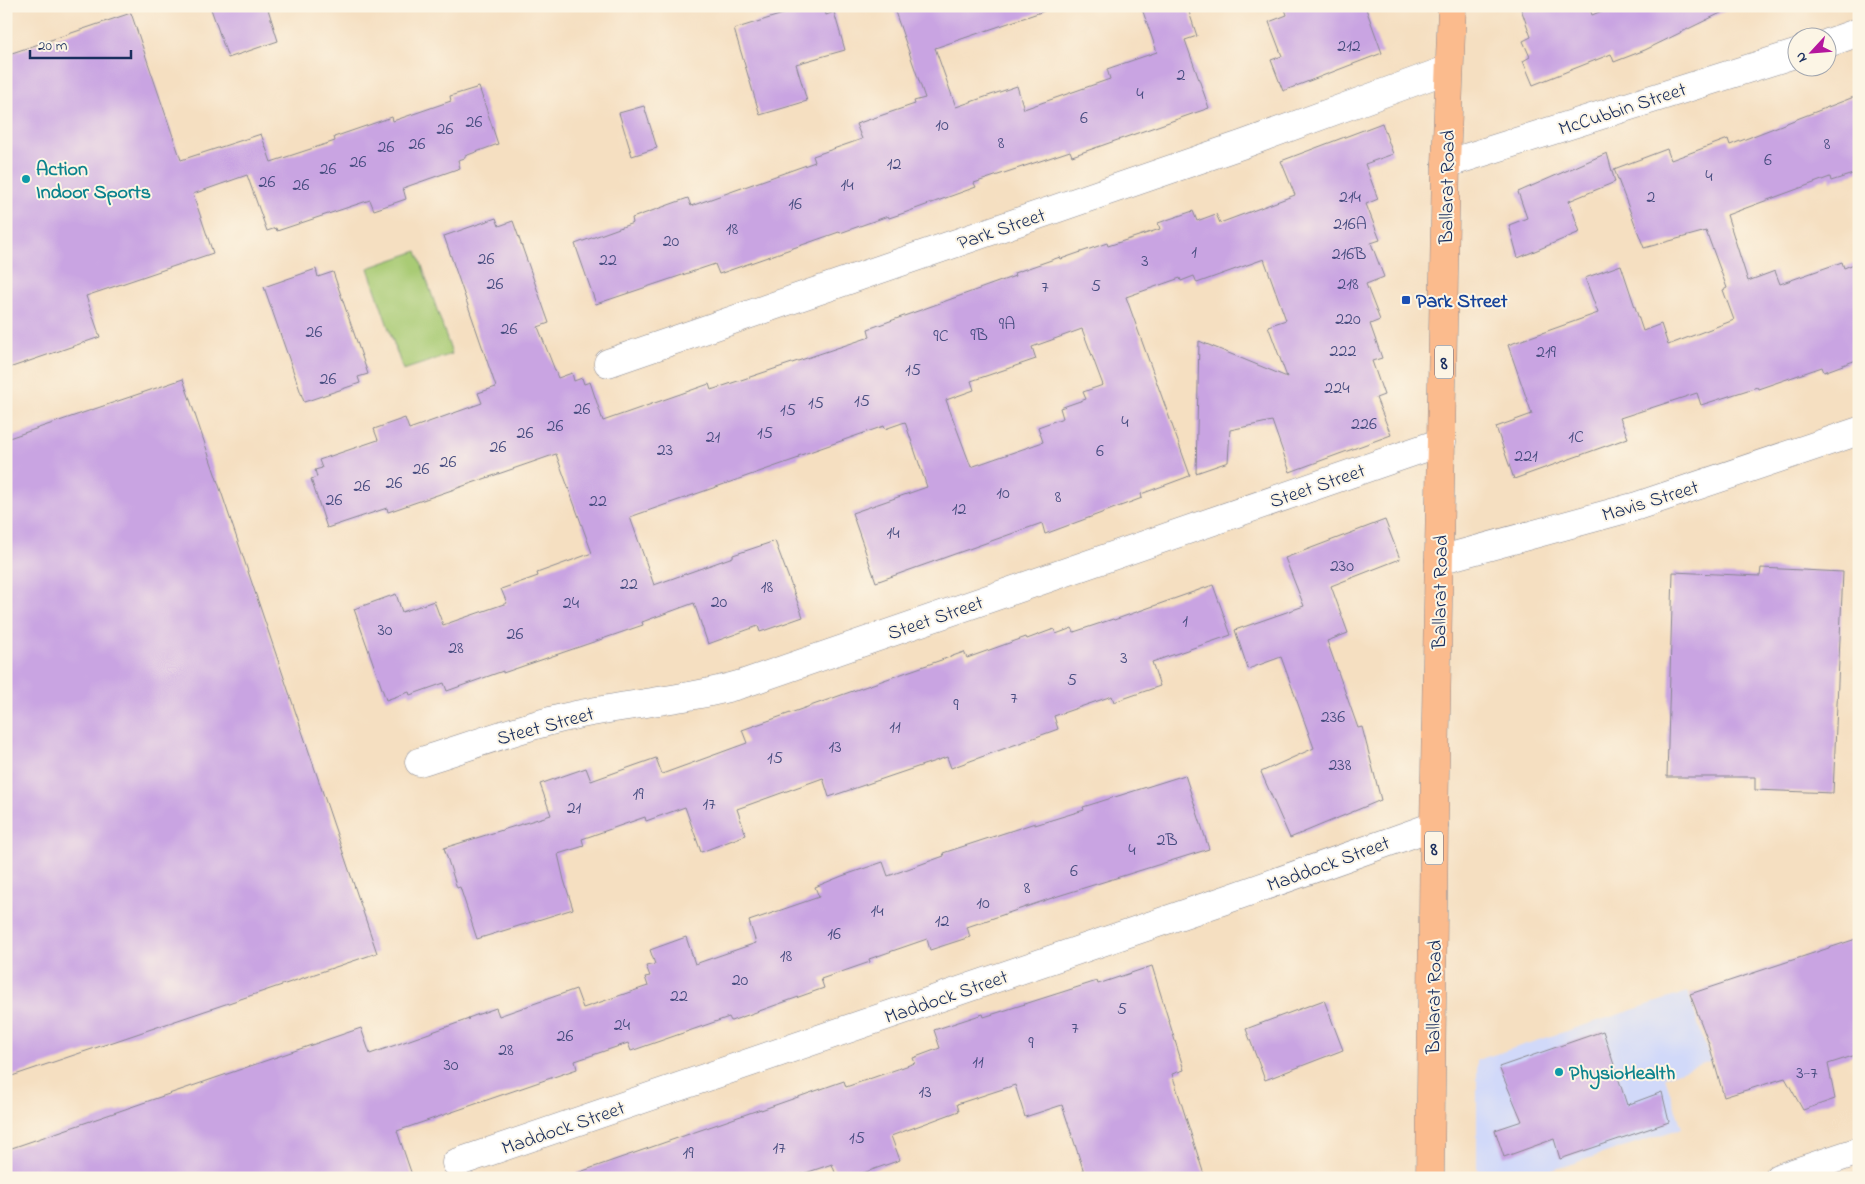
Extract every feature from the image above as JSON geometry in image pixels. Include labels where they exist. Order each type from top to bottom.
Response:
[{"type":"highway","name":"Ballarat Road","points":[[1430,1178],[1434,826],[1446,164],[1452,6]]},
{"type":"highway","points":[[1431,1137],[1448,1178]]},
{"type":"street","points":[[1838,39],[1859,32]]},
{"type":"street","name":"McCubbin Street","points":[[1446,164],[1788,56]]},
{"type":"street","name":"Park Street","points":[[608,363],[1244,144],[1449,69]]},
{"type":"street","name":"Mavis Street","points":[[1439,560],[1637,506],[1859,431]]},
{"type":"street","name":"Steet Street","points":[[419,762],[559,719],[647,702],[694,696],[742,684],[1442,442]]},
{"type":"street","name":"Maddock Street","points":[[456,1163],[1434,826]]},
{"type":"street","points":[[1778,1178],[1859,1151]]},
{"type":"shaded area","points":[[1688,992],[1710,1061],[1665,1077],[1682,1128],[1528,1178],[1480,1178],[1477,1170],[1477,1060]]},
{"type":"green space","points":[[417,251],[452,354],[403,370],[368,268]]},
{"type":"building","points":[[210,6],[267,6],[278,41],[228,58]]},
{"type":"building","points":[[809,6],[824,6],[826,15],[834,12],[845,50],[796,64],[807,101],[760,115],[734,29]]},
{"type":"building","points":[[893,6],[1043,6],[1044,11],[935,48],[956,107],[1017,86],[1024,109],[1110,79],[1107,69],[1157,52],[1141,6],[1187,6],[1197,36],[1185,40],[1209,108],[1072,156],[1070,151],[974,183],[976,187],[904,213],[889,218],[888,216],[839,232],[719,274],[715,264],[596,304],[575,244],[633,223],[632,218],[688,198],[691,206],[815,162],[813,156],[862,139],[856,124],[915,104],[914,101],[925,98]]},
{"type":"building","points":[[1284,6],[1365,6],[1382,53],[1283,91],[1271,60],[1282,56],[1269,22],[1287,15]]},
{"type":"building","points":[[1520,6],[1589,6],[1592,15],[1614,6],[1735,6],[1645,50],[1614,62],[1611,54],[1533,85],[1523,61],[1530,57],[1523,41],[1531,37]]},
{"type":"building","points":[[131,13],[181,160],[261,134],[271,162],[335,141],[334,137],[392,117],[393,121],[451,101],[450,96],[479,87],[498,144],[458,160],[460,168],[403,188],[406,199],[374,210],[370,200],[277,231],[276,228],[267,231],[247,175],[193,194],[213,253],[86,296],[100,337],[6,369],[6,55]]},
{"type":"building","points":[[1859,95],[1859,172],[1831,181],[1830,177],[1727,215],[1748,281],[1775,271],[1780,284],[1842,262],[1844,268],[1859,262],[1859,359],[1824,372],[1822,367],[1758,389],[1757,387],[1701,405],[1697,393],[1620,418],[1628,438],[1514,479],[1496,427],[1532,414],[1508,345],[1598,313],[1585,278],[1621,265],[1643,331],[1661,324],[1668,345],[1734,320],[1723,290],[1727,288],[1706,231],[1644,248],[1614,169],[1667,149],[1671,160],[1728,139],[1730,145]]},
{"type":"building","points":[[644,106],[657,148],[632,156],[619,113]]},
{"type":"building","points":[[1382,123],[1393,154],[1365,164],[1378,199],[1366,204],[1380,240],[1371,243],[1384,277],[1366,284],[1380,320],[1370,324],[1382,358],[1372,361],[1384,395],[1376,398],[1391,435],[1290,472],[1272,421],[1230,430],[1228,462],[1196,473],[1199,341],[1287,377],[1268,326],[1286,320],[1264,259],[1197,283],[1194,276],[1181,281],[1180,278],[1126,297],[1190,475],[1187,477],[1141,494],[1142,498],[1045,534],[1042,523],[876,582],[852,513],[927,487],[905,422],[885,429],[884,426],[630,517],[654,585],[775,541],[803,617],[760,632],[758,626],[708,644],[694,603],[642,622],[643,625],[447,691],[444,683],[410,695],[409,692],[386,700],[354,609],[396,594],[402,612],[434,601],[443,625],[507,603],[501,589],[538,576],[537,573],[592,553],[556,454],[388,512],[387,508],[327,528],[311,479],[317,477],[315,470],[322,468],[319,460],[378,440],[374,429],[405,418],[409,429],[482,403],[478,393],[496,387],[444,236],[496,218],[499,226],[513,221],[549,323],[538,327],[558,378],[572,373],[574,381],[582,378],[584,384],[590,382],[603,421],[709,384],[711,390],[870,337],[868,329],[1015,276],[1014,273],[1060,257],[1061,259],[1107,243],[1108,246],[1160,229],[1158,223],[1193,211],[1197,221],[1216,214],[1220,223],[1295,195],[1281,161]],"holes":[[[1082,329],[1103,385],[1083,392],[1086,399],[1060,408],[1063,418],[1038,427],[1043,442],[971,467],[946,400],[974,390],[971,381],[1036,359],[1032,347]]]},
{"type":"building","points":[[1607,153],[1615,182],[1569,201],[1580,232],[1518,258],[1509,225],[1527,218],[1518,192]]},
{"type":"building","points":[[316,269],[318,277],[333,272],[368,374],[358,377],[360,383],[304,402],[264,287]]},
{"type":"building","points":[[183,379],[377,953],[6,1078],[6,439]]},
{"type":"building","points":[[1385,520],[1400,559],[1331,586],[1348,633],[1327,641],[1358,728],[1362,727],[1381,800],[1290,838],[1261,772],[1314,748],[1281,657],[1248,669],[1235,630],[1304,606],[1285,558]]},
{"type":"building","points":[[1761,568],[1843,572],[1833,793],[1755,790],[1755,777],[1667,777],[1673,572],[1760,576]]},
{"type":"building","points":[[1213,585],[1231,635],[1152,662],[1160,686],[1114,702],[1112,696],[1054,716],[1058,729],[951,768],[947,757],[829,797],[823,778],[737,809],[746,835],[701,852],[685,807],[646,821],[645,817],[582,839],[584,846],[558,854],[573,909],[477,939],[460,887],[457,888],[444,848],[551,815],[540,784],[586,768],[591,781],[656,758],[662,774],[747,743],[742,730],[964,652],[967,658],[1054,629],[1056,634],[1072,628],[1074,632]]},
{"type":"building","points":[[1185,775],[1209,849],[1058,896],[967,927],[970,937],[930,950],[927,939],[869,959],[870,962],[821,979],[824,988],[731,1021],[729,1017],[631,1051],[628,1043],[575,1061],[577,1069],[397,1131],[413,1178],[6,1178],[6,1150],[361,1028],[370,1054],[496,1008],[499,1016],[576,989],[583,1008],[648,986],[645,977],[650,976],[646,966],[655,964],[650,950],[686,937],[695,964],[756,943],[749,921],[819,897],[815,887],[842,876],[883,862],[888,876],[944,856],[943,853],[1035,823],[1035,825],[1084,810],[1083,807]]},
{"type":"building","points":[[1859,938],[1859,1054],[1828,1064],[1835,1099],[1803,1110],[1785,1078],[1724,1097],[1709,1044],[1690,994]]},
{"type":"building","points":[[1152,966],[1184,1070],[1172,1074],[1205,1178],[1086,1178],[1062,1105],[1025,1117],[1015,1085],[957,1104],[959,1111],[891,1136],[900,1160],[849,1178],[837,1178],[832,1164],[791,1178],[578,1178],[577,1173],[761,1109],[844,1081],[846,1087],[915,1063],[913,1058],[940,1048],[934,1030],[983,1014],[984,1017],[1097,981],[1098,984]]},
{"type":"building","points":[[1324,1000],[1343,1050],[1265,1080],[1246,1029]]},
{"type":"building","points":[[1603,1031],[1627,1105],[1662,1092],[1669,1122],[1560,1159],[1554,1139],[1504,1157],[1495,1130],[1522,1121],[1499,1067]]},
{"type":"place","name":"Action Indoor Sports","points":[[26,179]]},
{"type":"place","name":"Park Street","points":[[1406,300]]},
{"type":"place","name":"PhysioHealth","points":[[1559,1072]]}]
